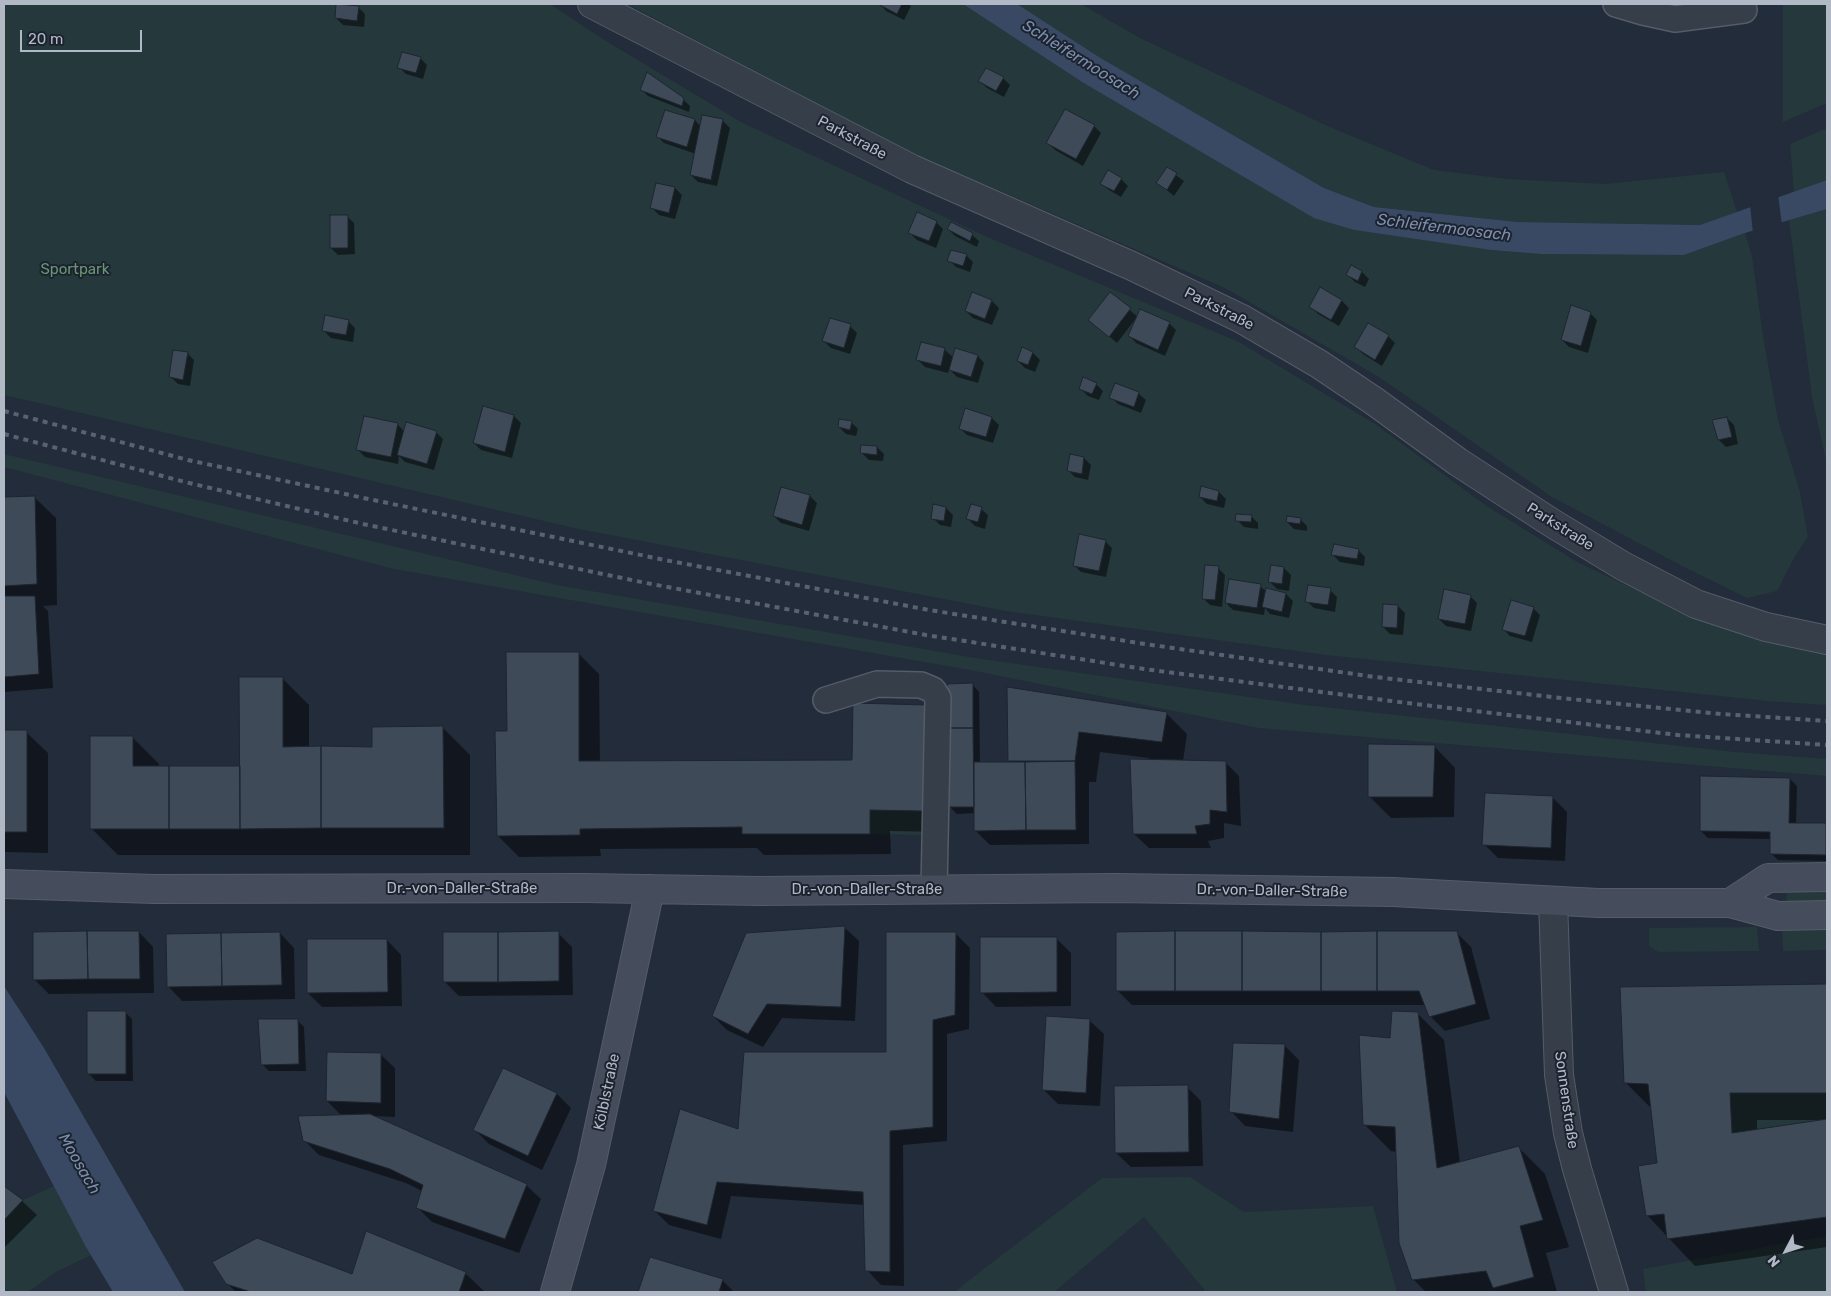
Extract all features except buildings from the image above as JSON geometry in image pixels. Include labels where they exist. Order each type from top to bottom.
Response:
[{"type":"main road","points":[[1730,903],[1768,878],[1827,878]]},
{"type":"main road","name":"Dr.-von-Daller-Straße","points":[[4,884],[154,890],[650,889],[769,891],[1114,888],[1393,892],[1553,901],[1647,904],[1730,903],[1778,916],[1827,915]]},
{"type":"main road","name":"Kölblstraße","points":[[555,1292],[591,1165],[650,889]]},
{"type":"street","name":"Parkstraße","points":[[592,4],[912,169],[1132,266],[1242,319],[1319,364],[1458,462],[1552,523],[1623,566],[1696,604],[1766,627],[1827,640]]},
{"type":"street","name":"Sonnenstraße","points":[[1553,901],[1559,1074],[1568,1134],[1576,1169],[1614,1292]]},
{"type":"lane","points":[[1616,4],[1675,19],[1744,10]]},
{"type":"lane","points":[[826,700],[877,684],[922,685],[933,690],[938,698],[934,889]]},
{"type":"green space","name":"Sportpark","points":[[4,4],[550,4],[606,41],[741,122],[985,236],[1239,342],[1375,424],[1488,507],[1579,563],[1684,612],[1776,644],[1827,653],[1827,705],[1768,701],[1326,655],[1006,611],[574,528],[4,395]]},
{"type":"green space","points":[[627,4],[963,4],[1082,82],[1354,230],[1491,250],[1541,254],[1684,255],[1745,233],[1752,256],[1763,336],[1778,420],[1800,492],[1808,537],[1795,556],[1777,591],[1747,598],[1552,497],[1379,377],[1225,288],[914,154]]},
{"type":"green space","points":[[1017,4],[1081,4],[1140,38],[1332,128],[1434,170],[1507,179],[1605,184],[1724,172],[1737,212],[1701,225],[1518,222],[1374,207],[1324,188],[1099,57]]},
{"type":"green space","points":[[1783,4],[1827,4],[1827,103],[1783,122]]},
{"type":"green space","points":[[1827,128],[1827,180],[1794,192],[1790,144]]},
{"type":"green space","points":[[1827,209],[1827,465],[1812,397],[1789,220]]},
{"type":"green space","points":[[4,454],[557,585],[975,658],[1305,705],[1735,752],[1827,759],[1827,776],[1259,728],[970,670],[394,569],[4,467]]},
{"type":"green space","points":[[870,810],[924,811],[924,835],[870,834]]},
{"type":"green space","points":[[1827,886],[1827,903],[1790,903],[1786,899],[1787,891]]},
{"type":"green space","points":[[1827,925],[1827,950],[1783,951],[1782,926]]},
{"type":"green space","points":[[1757,927],[1759,951],[1658,952],[1649,946],[1649,928]]},
{"type":"green space","points":[[1730,1093],[1827,1093],[1827,1119],[1732,1133]]},
{"type":"green space","points":[[1190,1177],[1244,1212],[1373,1206],[1397,1292],[1206,1292],[1144,1217],[1054,1292],[954,1292],[1102,1178]]},
{"type":"green space","points":[[54,1186],[91,1255],[56,1272],[28,1292],[4,1292],[4,1220],[23,1200]]},
{"type":"green space","points":[[1827,1236],[1827,1292],[1646,1292],[1643,1269]]},
{"type":"water","name":"Schleifermoosach","points":[[963,4],[1017,4],[1099,57],[1324,188],[1374,207],[1518,222],[1700,225],[1827,180],[1827,209],[1745,233],[1684,255],[1541,254],[1491,250],[1354,230],[1314,218],[1082,82]]},
{"type":"water","name":"Moosach","points":[[4,986],[44,1048],[185,1292],[113,1292],[86,1247],[4,1092]]},
{"type":"pier","points":[[1778,195],[1782,225],[1753,233],[1750,205]]},
{"type":"railway","points":[[4,411],[188,460],[373,500],[665,560],[929,610],[1145,644],[1375,677],[1721,714],[1827,721]]},
{"type":"railway","points":[[4,434],[185,482],[363,524],[646,583],[926,635],[1144,669],[1399,702],[1678,735],[1827,745]]}]
